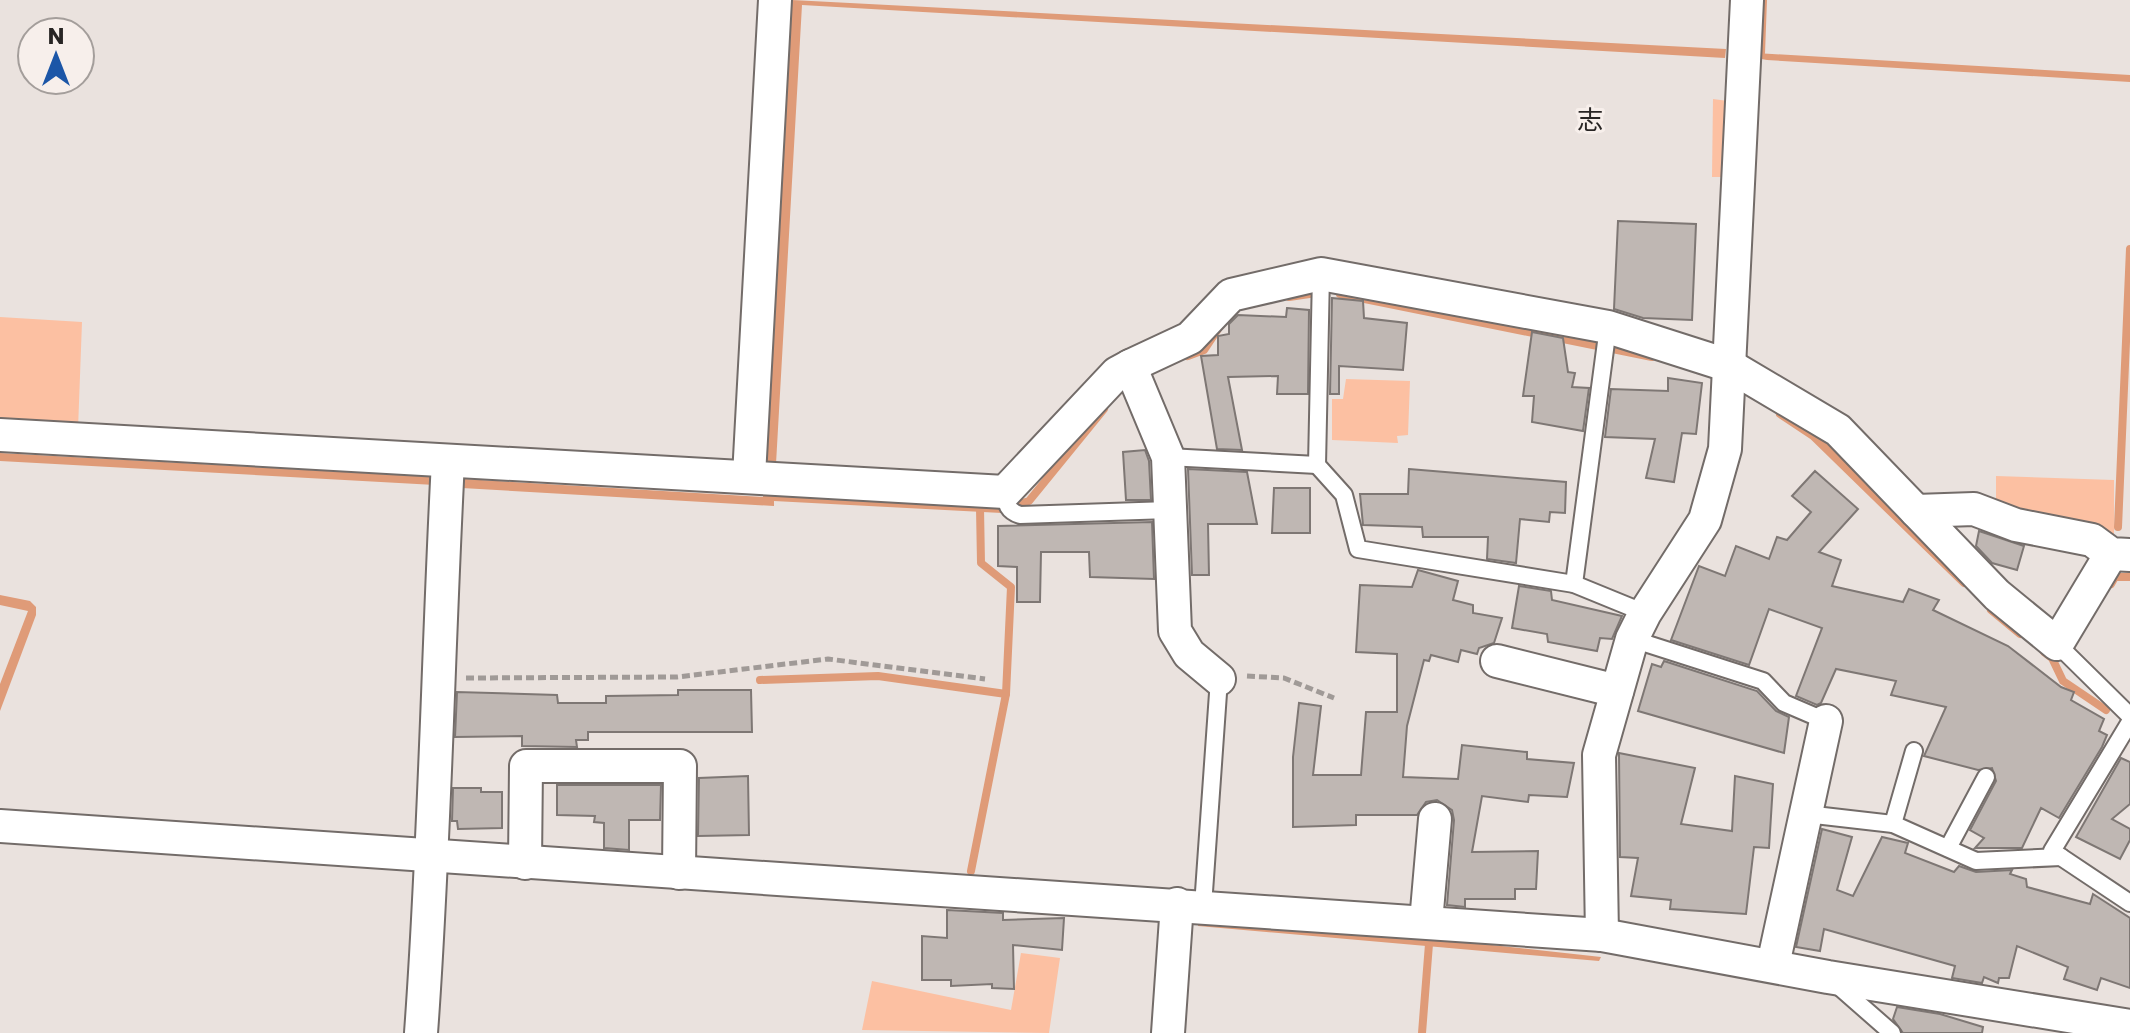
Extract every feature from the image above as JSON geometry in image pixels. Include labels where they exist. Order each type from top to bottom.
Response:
[{"type":"street","points":[[749,476],[775,0]]},
{"type":"street","points":[[1602,935],[1599,755],[1639,626],[1705,520],[1725,449],[1747,0]]},
{"type":"street","points":[[0,435],[1005,492],[1117,373],[1190,338],[1231,295],[1321,274],[1608,327],[1730,366],[1838,430],[1916,511],[1997,595],[2057,644],[2120,554],[2092,540],[2016,525],[1974,509],[1916,511]]},
{"type":"street","points":[[1130,366],[1168,457],[1175,631],[1189,654],[1219,679]]},
{"type":"street","points":[[421,1033],[434,856],[437,679],[448,461]]},
{"type":"street","points":[[1497,661],[1617,691]]},
{"type":"street","points":[[1773,965],[1826,721]]},
{"type":"street","points":[[525,863],[526,766],[680,766],[679,873]]},
{"type":"street","points":[[1426,922],[1435,819]]},
{"type":"street","points":[[0,826],[1602,935],[1773,965],[2026,1020],[2130,1026]]},
{"type":"street","points":[[1168,1033],[1190,905]]},
{"type":"lane","points":[[1321,274],[1317,465],[1344,495],[1358,549],[1574,584],[1639,626],[1763,681],[1784,703],[1826,721]]},
{"type":"lane","points":[[1574,584],[1608,327]]},
{"type":"lane","points":[[1168,457],[1317,465]]},
{"type":"lane","points":[[1005,492],[1005,504],[1011,512],[1020,515],[1169,510]]},
{"type":"lane","points":[[2057,644],[2130,719],[2052,851],[2130,903]]},
{"type":"lane","points":[[1190,905],[1219,679]]},
{"type":"lane","points":[[1893,824],[1914,751]]},
{"type":"lane","points":[[1948,848],[1986,777]]},
{"type":"lane","points":[[1806,814],[1893,824],[1976,861],[2061,857]]},
{"type":"lane","points":[[1828,977],[1892,1033]]},
{"type":"path","points":[[437,679],[677,677],[828,659],[985,679]]},
{"type":"path","points":[[1219,679],[1230,676],[1284,678],[1334,698]]},
{"type":"shaded area","points":[[792,0],[1726,49],[1725,58],[802,5],[776,464],[766,464]]},
{"type":"shaded area","points":[[1756,53],[2130,75],[2130,82],[1767,60],[1756,58]]},
{"type":"shaded area","points":[[1713,99],[1728,101],[1724,177],[1712,177]]},
{"type":"shaded area","points":[[0,317],[82,322],[78,429],[0,423]]},
{"type":"shaded area","points":[[1346,379],[1410,381],[1408,435],[1397,436],[1398,443],[1332,440],[1332,399],[1343,399]]},
{"type":"shaded area","points":[[0,453],[435,477],[435,485],[0,461]]},
{"type":"shaded area","points":[[1996,476],[2114,480],[2114,535],[2098,528],[1996,505]]},
{"type":"shaded area","points":[[464,479],[763,497],[763,490],[774,491],[774,506],[462,488]]},
{"type":"shaded area","points":[[0,595],[30,601],[36,607],[36,615],[0,711],[0,684],[28,611],[0,605]]},
{"type":"shaded area","points":[[1198,922],[1429,938],[1601,957],[1599,961],[1198,926]]},
{"type":"shaded area","points":[[1021,953],[1060,958],[1049,1033],[862,1030],[872,981],[1011,1010]]},
{"type":"building","points":[[1618,221],[1696,224],[1692,320],[1643,318],[1614,309]]},
{"type":"building","points":[[1332,298],[1363,301],[1364,318],[1407,323],[1403,370],[1339,366],[1339,394],[1330,394]]},
{"type":"building","points":[[1287,308],[1309,310],[1308,394],[1277,394],[1278,376],[1228,377],[1242,450],[1217,449],[1201,356],[1218,355],[1218,336],[1229,334],[1229,324],[1238,315],[1286,317]]},
{"type":"building","points":[[1532,332],[1563,338],[1568,372],[1575,373],[1572,387],[1589,388],[1583,431],[1532,422],[1534,396],[1523,396]]},
{"type":"building","points":[[1668,378],[1702,383],[1696,434],[1682,433],[1674,482],[1646,478],[1655,439],[1605,437],[1611,389],[1668,391]]},
{"type":"building","points":[[1145,450],[1149,461],[1151,500],[1126,500],[1123,452]]},
{"type":"building","points":[[1188,469],[1247,472],[1257,524],[1208,524],[1209,575],[1192,575]]},
{"type":"building","points":[[1409,469],[1566,482],[1565,513],[1550,512],[1549,522],[1520,519],[1516,563],[1487,559],[1488,537],[1423,537],[1422,527],[1363,525],[1360,494],[1408,494]]},
{"type":"building","points":[[1815,471],[1858,509],[1819,552],[1841,560],[1832,586],[1903,602],[1909,589],[1939,600],[1933,610],[2008,646],[2061,687],[2074,692],[2071,700],[2104,719],[2099,731],[2107,735],[2102,747],[2059,818],[2041,808],[2022,848],[1975,848],[1984,838],[1970,830],[1996,781],[1992,768],[1978,770],[1924,756],[1946,707],[1891,695],[1896,681],[1836,669],[1821,703],[1817,705],[1796,696],[1822,628],[1769,609],[1749,665],[1671,640],[1699,566],[1725,576],[1736,546],[1769,559],[1777,537],[1787,540],[1811,512],[1792,496]]},
{"type":"building","points":[[1274,488],[1310,488],[1310,533],[1272,533]]},
{"type":"building","points":[[1152,522],[1154,579],[1090,577],[1089,552],[1041,552],[1040,602],[1017,602],[1017,567],[998,566],[998,526]]},
{"type":"building","points":[[1979,531],[2024,546],[2017,570],[1992,563],[1976,546]]},
{"type":"building","points":[[1418,570],[1458,581],[1453,600],[1473,605],[1473,613],[1502,618],[1494,643],[1479,648],[1477,654],[1461,650],[1458,662],[1431,655],[1429,661],[1424,660],[1407,726],[1403,777],[1458,779],[1462,745],[1527,752],[1527,759],[1574,763],[1567,797],[1529,795],[1528,802],[1482,796],[1472,852],[1538,851],[1536,889],[1515,889],[1515,899],[1465,899],[1465,907],[1447,905],[1454,820],[1452,810],[1437,800],[1426,802],[1417,815],[1356,815],[1356,825],[1293,827],[1293,757],[1299,703],[1321,706],[1313,775],[1361,775],[1366,712],[1397,712],[1397,654],[1356,652],[1360,585],[1412,587]]},
{"type":"building","points":[[1519,586],[1551,591],[1552,600],[1622,616],[1612,639],[1600,638],[1597,651],[1548,642],[1547,634],[1512,628]]},
{"type":"building","points":[[1664,661],[1757,691],[1776,711],[1789,717],[1784,753],[1638,711],[1652,664],[1661,667]]},
{"type":"building","points":[[678,690],[751,690],[752,732],[588,732],[588,740],[576,740],[577,747],[522,746],[522,736],[455,737],[457,692],[557,695],[558,703],[606,703],[606,696],[678,695]]},
{"type":"building","points":[[1619,753],[1695,768],[1681,824],[1732,831],[1735,776],[1773,784],[1769,848],[1754,847],[1746,914],[1670,909],[1671,900],[1631,896],[1638,858],[1620,857]]},
{"type":"building","points":[[2121,758],[2130,762],[2130,804],[2112,819],[2130,829],[2130,840],[2120,859],[2076,837]]},
{"type":"building","points":[[748,776],[749,835],[698,836],[699,778]]},
{"type":"building","points":[[557,785],[661,785],[660,820],[629,820],[629,850],[604,848],[604,823],[594,822],[595,816],[557,815]]},
{"type":"building","points":[[453,788],[502,792],[502,828],[458,829],[457,821],[452,821]]},
{"type":"building","points":[[1822,829],[1852,837],[1837,890],[1853,896],[1882,837],[1908,843],[1905,853],[1954,872],[1959,866],[1976,872],[2012,870],[2010,874],[2026,879],[2027,887],[2090,904],[2093,894],[2130,918],[2130,988],[2101,978],[2097,990],[2064,979],[2068,967],[2017,946],[2009,978],[1999,978],[1998,983],[1984,977],[1982,983],[1952,978],[1955,966],[1824,929],[1820,951],[1796,947]]},
{"type":"building","points":[[947,910],[1003,913],[1003,920],[1064,918],[1062,950],[1013,945],[1014,989],[992,988],[992,984],[951,986],[951,980],[922,980],[922,936],[947,938]]},
{"type":"building","points":[[1897,1007],[1940,1014],[1983,1027],[1982,1033],[1903,1033],[1893,1019]]},
{"type":"waterway","points":[[1761,53],[1763,0]]},
{"type":"waterway","points":[[2118,527],[2130,249]]},
{"type":"waterway","points":[[1289,297],[1323,292]]},
{"type":"waterway","points":[[1340,294],[1652,357]]},
{"type":"waterway","points":[[1188,356],[1204,350],[1218,329]]},
{"type":"waterway","points":[[774,497],[1002,509],[1029,501],[1104,409]]},
{"type":"waterway","points":[[1780,414],[1813,436],[1964,583]]},
{"type":"waterway","points":[[971,871],[1006,694],[1011,587],[981,563],[980,508]]},
{"type":"waterway","points":[[2111,584],[2115,577],[2130,577]]},
{"type":"waterway","points":[[1991,610],[2020,634]]},
{"type":"waterway","points":[[2044,652],[2052,658],[2063,681],[2106,710]]},
{"type":"waterway","points":[[760,680],[878,676],[1006,694]]},
{"type":"waterway","points":[[1422,1033],[1429,944]]},
{"type":"district","name":"志","points":[[1590,120]]}]
